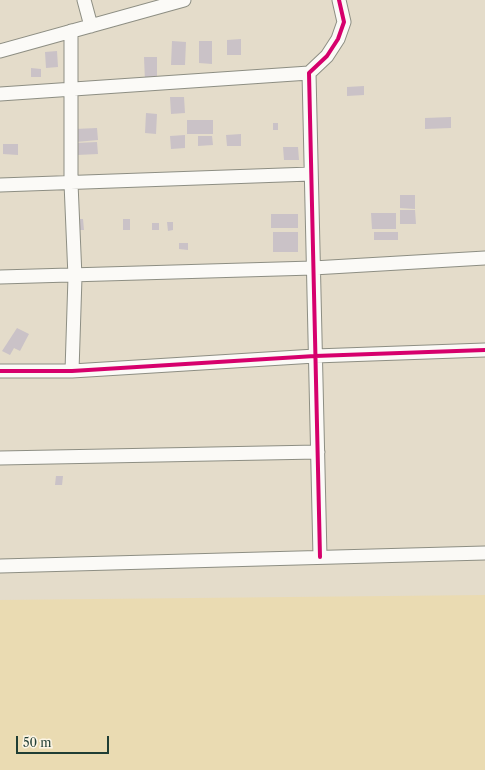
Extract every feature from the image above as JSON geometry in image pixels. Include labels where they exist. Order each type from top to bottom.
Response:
[{"type":"street","points":[[84,0],[91,26]]},
{"type":"street","points":[[0,51],[184,0]]},
{"type":"street","points":[[0,94],[308,73],[327,56],[338,39],[344,22],[339,0]]},
{"type":"street","points":[[71,31],[71,183],[75,277],[72,371]]},
{"type":"street","points":[[308,73],[320,557]]},
{"type":"street","points":[[0,185],[311,174]]},
{"type":"street","points":[[0,278],[75,277],[313,268],[485,258]]},
{"type":"street","points":[[0,371],[72,371],[315,356],[485,350]]},
{"type":"street","points":[[0,458],[318,452]]},
{"type":"street","points":[[0,566],[485,553]]},
{"type":"sand","points":[[485,595],[485,770],[0,770],[0,600]]},
{"type":"building","points":[[241,39],[241,55],[227,55],[227,40]]},
{"type":"building","points":[[172,41],[186,42],[185,65],[171,65]]},
{"type":"building","points":[[199,41],[212,41],[212,64],[199,63]]},
{"type":"building","points":[[57,51],[58,67],[46,68],[45,52]]},
{"type":"building","points":[[144,57],[157,57],[157,81],[145,82]]},
{"type":"building","points":[[31,68],[41,69],[41,77],[31,77]]},
{"type":"building","points":[[364,86],[364,95],[347,96],[347,87]]},
{"type":"building","points":[[170,97],[184,97],[185,113],[171,114]]},
{"type":"building","points":[[146,113],[157,114],[156,134],[145,133]]},
{"type":"building","points":[[451,117],[451,128],[425,129],[425,118]]},
{"type":"building","points":[[187,120],[213,120],[213,134],[187,134]]},
{"type":"building","points":[[273,123],[278,123],[278,130],[273,130]]},
{"type":"building","points":[[97,128],[98,140],[76,142],[75,129]]},
{"type":"building","points":[[241,134],[241,146],[227,146],[226,135]]},
{"type":"building","points":[[185,135],[185,148],[171,149],[170,136]]},
{"type":"building","points":[[198,136],[212,136],[213,145],[198,146]]},
{"type":"building","points":[[97,142],[98,154],[77,155],[76,143]]},
{"type":"building","points":[[3,144],[18,144],[18,155],[3,154]]},
{"type":"building","points":[[283,147],[298,147],[299,160],[284,160]]},
{"type":"building","points":[[400,195],[415,195],[415,209],[400,208]]},
{"type":"building","points":[[400,210],[415,210],[416,224],[400,224]]},
{"type":"building","points":[[371,213],[396,213],[396,229],[372,229]]},
{"type":"building","points":[[271,214],[298,214],[298,228],[271,228]]},
{"type":"building","points":[[77,219],[83,219],[84,230],[77,230]]},
{"type":"building","points":[[123,219],[130,219],[130,230],[123,230]]},
{"type":"building","points":[[167,222],[173,222],[173,230],[168,231]]},
{"type":"building","points":[[152,223],[159,223],[159,230],[152,230]]},
{"type":"building","points":[[273,232],[298,232],[298,252],[273,252]]},
{"type":"building","points":[[374,232],[398,232],[398,240],[374,240]]},
{"type":"building","points":[[179,243],[188,243],[188,250],[179,249]]},
{"type":"building","points":[[17,328],[29,334],[20,351],[14,348],[10,355],[2,351]]},
{"type":"building","points":[[56,476],[63,476],[62,485],[55,485]]},
{"type":"cycle path","points":[[320,557],[309,73],[327,56],[338,39],[344,22],[339,0]]},
{"type":"cycle path","points":[[0,371],[72,371],[315,356],[485,350]]}]
